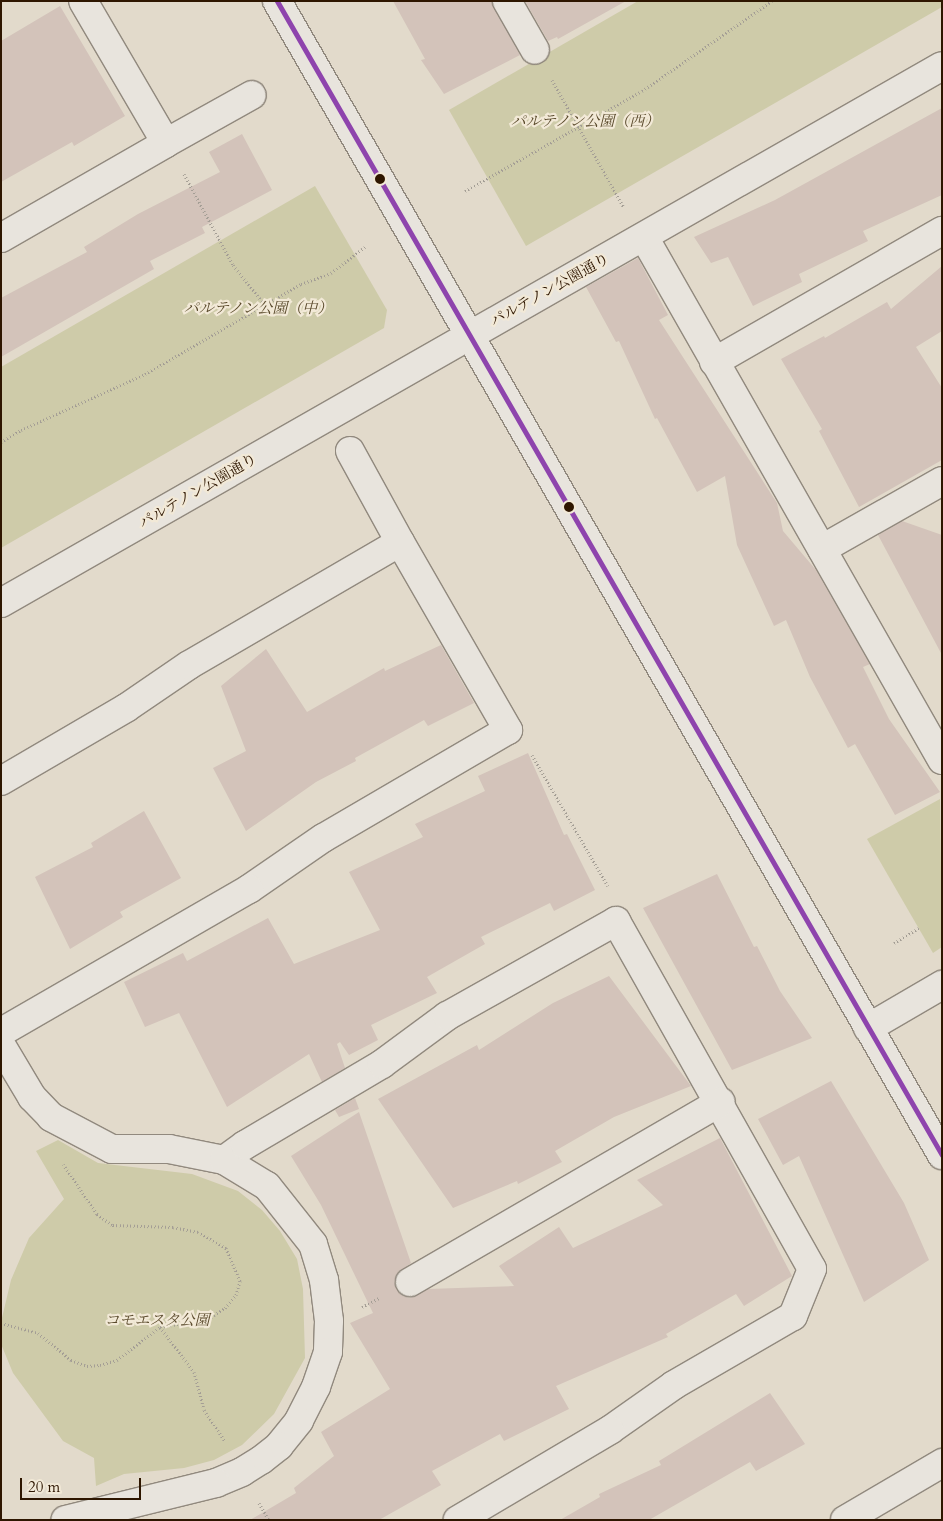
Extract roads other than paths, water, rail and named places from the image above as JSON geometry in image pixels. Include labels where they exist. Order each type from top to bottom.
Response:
[{"type":"street","points":[[83,1],[166,143]]},
{"type":"street","points":[[277,1],[468,337],[942,1155]]},
{"type":"street","points":[[507,1],[535,50]]},
{"type":"street","name":"パルテノン公園通り","points":[[1,603],[942,66]]},
{"type":"street","points":[[1,238],[252,95]]},
{"type":"street","points":[[714,362],[942,231]]},
{"type":"street","points":[[644,237],[822,549],[938,744]]},
{"type":"street","points":[[1,1032],[249,889],[322,838],[508,730],[350,451]]},
{"type":"street","points":[[822,549],[942,481]]},
{"type":"street","points":[[1,781],[126,708],[189,665],[400,542]]},
{"type":"street","points":[[224,1160],[245,1145],[382,1064],[447,1016],[616,920],[721,1102],[812,1269],[793,1316],[674,1385],[610,1430],[458,1520]]},
{"type":"street","points":[[868,1028],[942,985]]},
{"type":"street","points":[[1,1045],[32,1097],[51,1117],[112,1149],[169,1148],[224,1160],[267,1186],[313,1244],[324,1280],[329,1320],[328,1352],[299,1421],[278,1446],[242,1472],[216,1483],[78,1518]]},
{"type":"street","points":[[410,1282],[721,1102]]},
{"type":"street","points":[[845,1520],[942,1463]]},
{"type":"park label","name":"パルテノン公園（西）","points":[[585,122]]},
{"type":"park label","name":"パルテノン公園（中）","points":[[258,309]]},
{"type":"park label","name":"コモエスタ公園","points":[[157,1321]]}]
